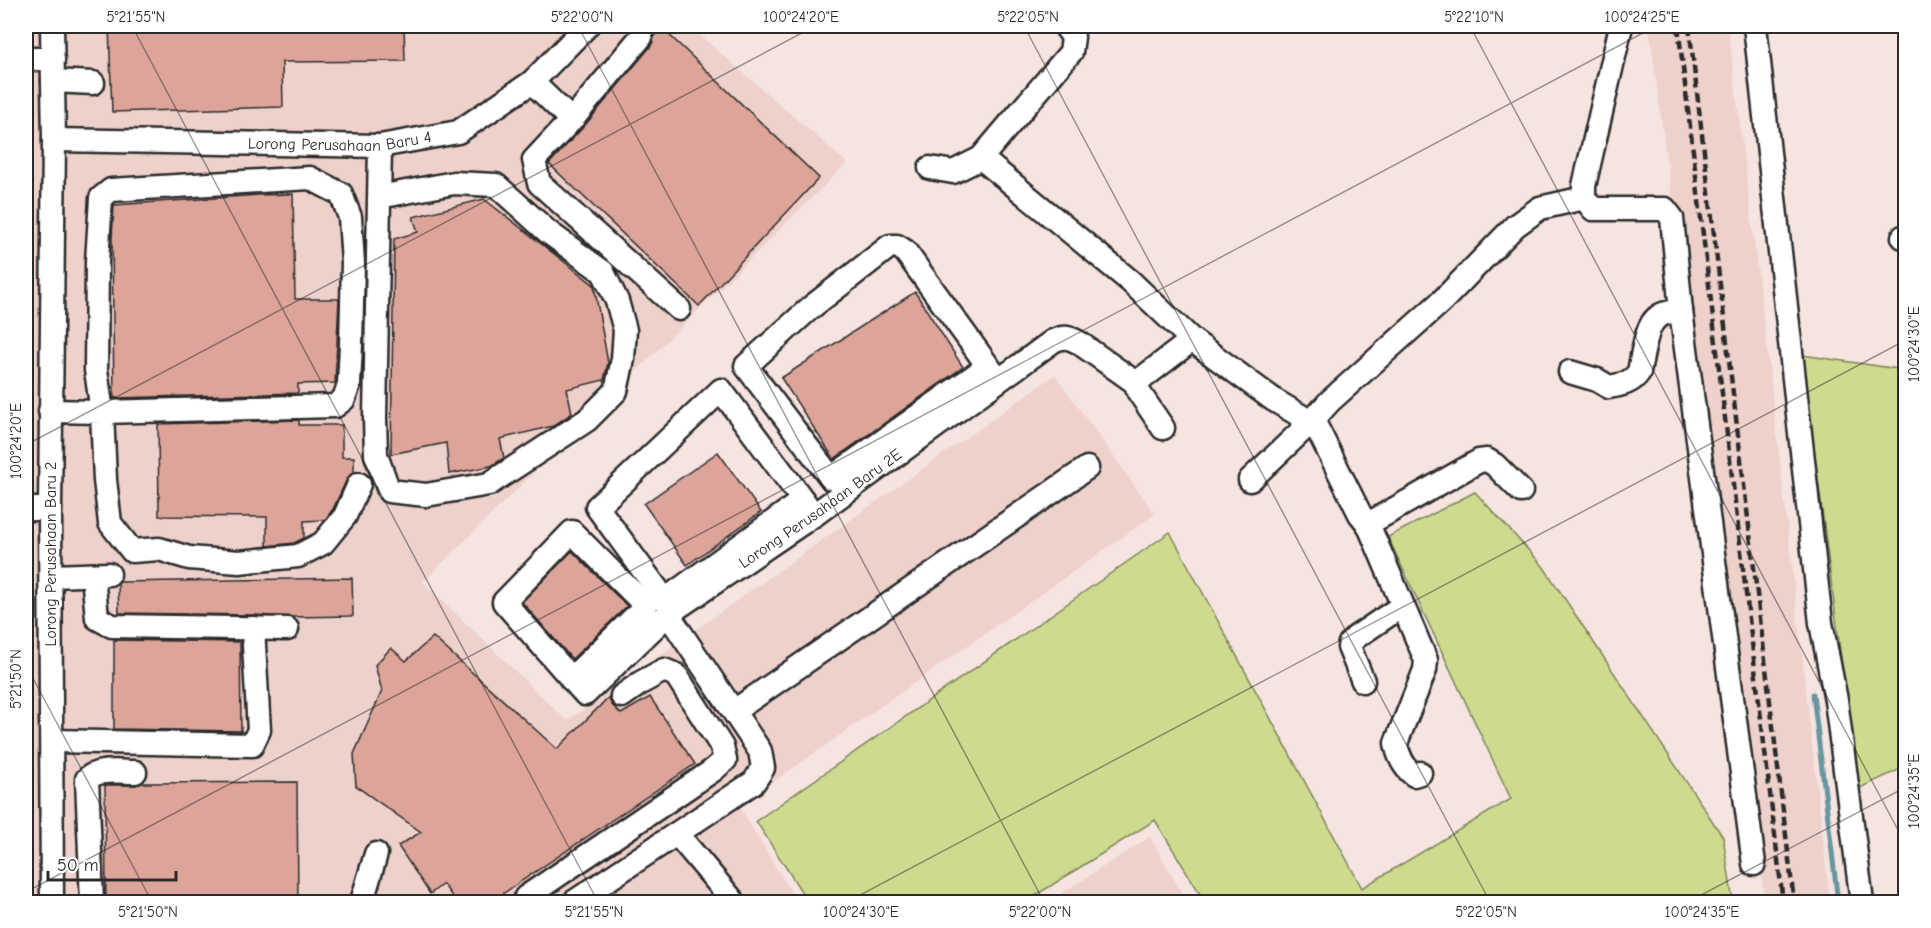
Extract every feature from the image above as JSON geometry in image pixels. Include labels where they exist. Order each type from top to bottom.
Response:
[{"type":"street","name":"Lorong Perusahaan Baru 2","points":[[52,26],[54,140],[50,411],[52,903]]},
{"type":"street","name":"Lorong Perusahaan Baru 4","points":[[54,140],[380,146],[458,132],[532,82],[587,26]]},
{"type":"street","points":[[930,168],[953,172],[981,158],[1071,52],[1073,37],[1065,26]]},
{"type":"street","points":[[1621,26],[1584,186],[1584,198],[1593,209],[1665,209],[1672,218],[1681,310],[1754,864]]},
{"type":"street","points":[[1755,26],[1821,623],[1836,700],[1862,903]]},
{"type":"street","points":[[641,37],[576,115],[534,160],[539,183],[679,309]]},
{"type":"street","points":[[26,59],[93,83]]},
{"type":"street","points":[[532,82],[566,115],[576,115]]},
{"type":"street","points":[[380,146],[376,455],[389,491],[426,495],[489,484],[587,420],[616,391],[623,359],[625,330],[617,301],[603,272],[548,232],[496,185],[454,183],[380,197]]},
{"type":"street","points":[[981,158],[1130,280],[1192,340],[1274,400],[1317,428],[1360,514],[1368,524],[1426,660],[1425,670],[1396,743],[1398,753],[1410,773],[1414,775],[1420,773]]},
{"type":"street","points":[[50,411],[102,412],[335,406],[344,399],[349,384],[353,263],[350,217],[341,194],[309,178],[111,190],[101,198],[97,262],[96,370],[102,412],[105,480],[110,523],[132,551],[159,549],[189,558],[239,562],[298,556],[322,543],[345,516],[358,484]]},
{"type":"street","points":[[1250,480],[1311,422],[1329,401],[1442,301],[1515,226],[1540,208],[1584,198]]},
{"type":"street","points":[[890,246],[897,246],[905,251],[993,373],[831,478],[746,366],[809,309],[890,246]]},
{"type":"street","points":[[1570,372],[1597,380],[1609,387],[1628,383],[1639,372],[1653,320],[1681,310]]},
{"type":"street","name":"Lorong Perusahaan Baru 2E","points":[[578,686],[808,507],[993,373],[1053,341],[1068,337],[1136,383]]},
{"type":"street","points":[[1163,428],[1138,391],[1136,383],[1141,382],[1192,340]]},
{"type":"street","points":[[721,390],[808,507],[665,600],[597,507],[721,390]]},
{"type":"street","points":[[1368,524],[1479,461],[1487,459],[1521,491]]},
{"type":"street","points":[[734,711],[1087,468]]},
{"type":"street","points":[[26,508],[50,509]]},
{"type":"street","points":[[572,532],[646,606],[578,686],[504,602],[572,532]]},
{"type":"street","points":[[52,576],[101,574],[97,618],[112,626],[286,629]]},
{"type":"street","points":[[1363,681],[1349,647],[1350,643],[1402,606]]},
{"type":"street","points":[[574,903],[754,782],[763,768],[760,751],[668,614]]},
{"type":"street","points":[[52,741],[252,745],[259,730],[253,628]]},
{"type":"street","points":[[524,901],[725,760],[722,747],[676,675],[664,670],[622,696]]},
{"type":"street","points":[[92,903],[87,779],[96,774],[135,772]]},
{"type":"street","points":[[677,834],[734,903]]},
{"type":"street","points":[[364,903],[363,898],[376,854]]},
{"type":"shaded area","points":[[26,26],[689,26],[847,163],[423,582],[567,721],[1055,375],[1155,514],[739,806],[797,902],[26,902]]},
{"type":"shaded area","points":[[1649,26],[1728,26],[1830,902],[1765,902]]},
{"type":"shaded area","points":[[1150,837],[1187,902],[1048,902]]},
{"type":"green space","points":[[1802,355],[1905,370],[1905,767],[1858,789]]},
{"type":"green space","points":[[1475,492],[1543,566],[1723,837],[1733,902],[1205,902],[1155,820],[1025,902],[808,902],[756,821],[1170,532],[1362,888],[1511,799],[1388,537]]},
{"type":"building","points":[[109,26],[404,26],[405,61],[282,62],[283,107],[112,112]]},
{"type":"building","points":[[662,28],[819,178],[699,306],[549,164],[586,124],[651,46],[654,37]]},
{"type":"building","points":[[293,194],[295,299],[339,299],[335,383],[298,384],[298,393],[114,398],[112,238],[114,205]]},
{"type":"building","points":[[484,199],[594,285],[608,363],[604,380],[567,389],[572,413],[553,426],[500,439],[504,458],[491,466],[449,474],[446,443],[391,454],[394,239],[418,232],[413,217]]},
{"type":"building","points":[[915,292],[963,367],[834,459],[781,378]]},
{"type":"building","points":[[299,420],[299,425],[342,425],[342,457],[354,457],[354,472],[347,479],[333,509],[325,520],[304,521],[304,538],[294,543],[267,546],[267,517],[159,516],[158,424]]},
{"type":"building","points":[[718,452],[761,512],[687,565],[644,504]]},
{"type":"building","points":[[572,551],[627,606],[572,659],[522,602]]},
{"type":"building","points":[[352,578],[353,616],[119,613],[118,584],[120,582]]},
{"type":"building","points":[[433,637],[557,749],[609,697],[611,704],[621,714],[650,697],[695,764],[489,903],[457,903],[443,884],[430,894],[398,846],[421,832],[356,786],[354,754],[382,691],[375,665],[391,648],[406,661]]},
{"type":"building","points":[[114,640],[240,642],[241,731],[114,729]]},
{"type":"building","points":[[297,782],[298,903],[106,903],[105,785]]},
{"type":"waterway","points":[[1813,694],[1838,902]]},
{"type":"railway","points":[[1678,26],[1783,902]]},
{"type":"railway","points":[[1689,26],[1794,902]]}]
